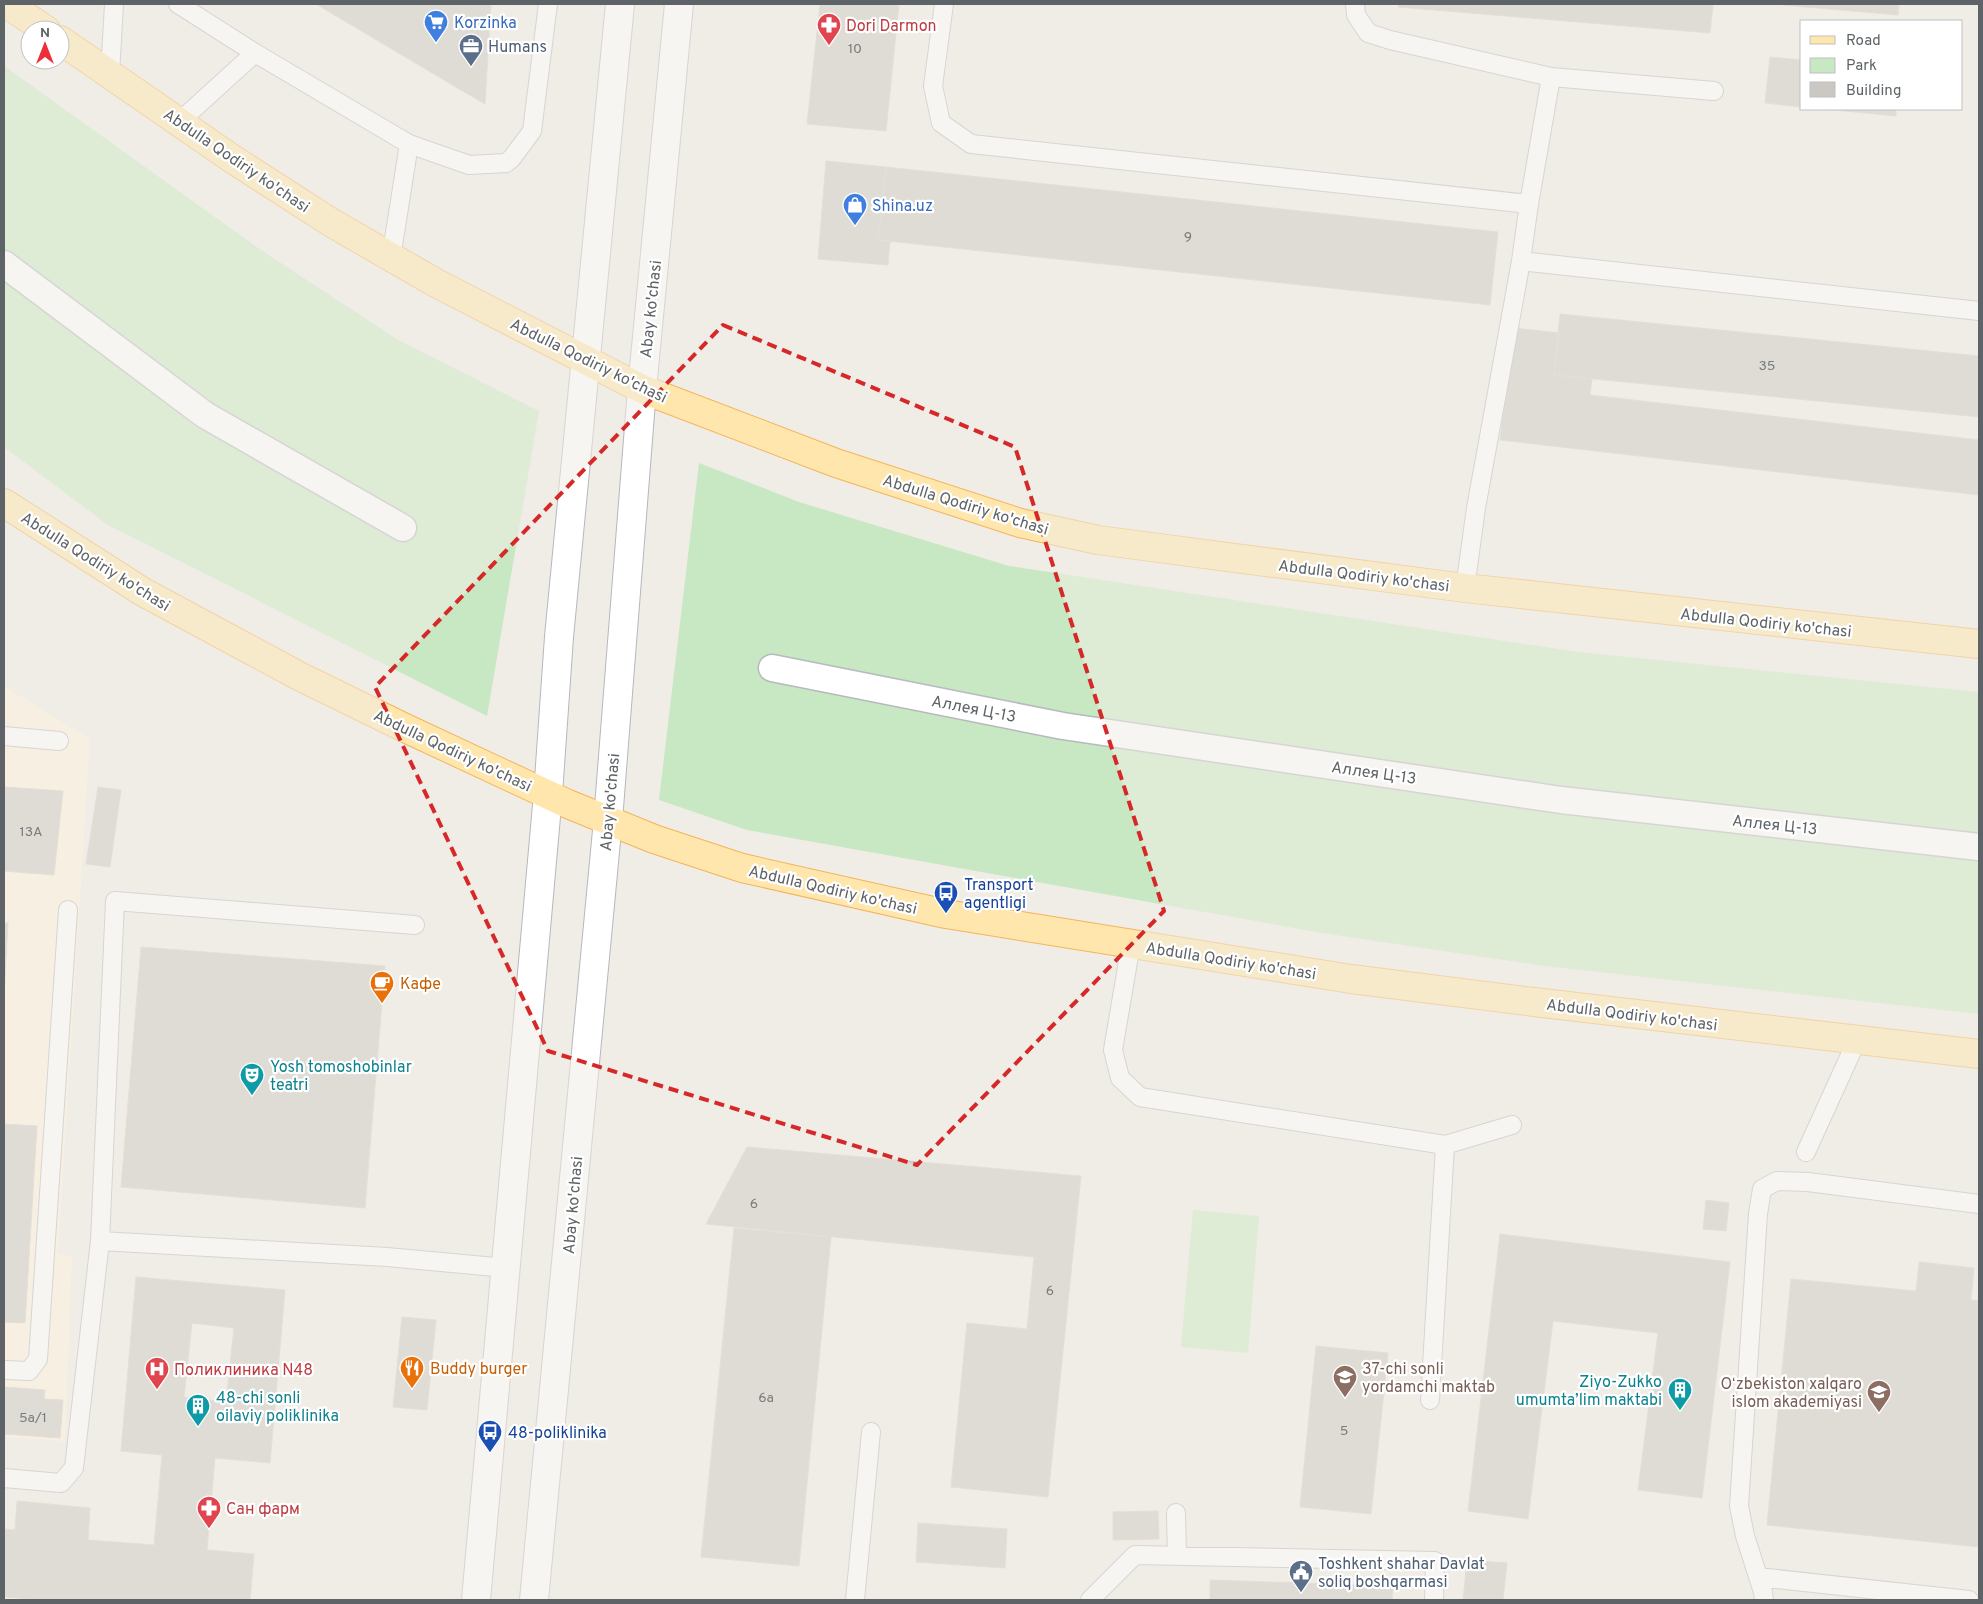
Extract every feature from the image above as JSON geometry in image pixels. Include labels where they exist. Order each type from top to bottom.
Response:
[{"type":"main road","points":[[7,4],[31,20]]},
{"type":"main road","points":[[476,1600],[548,794],[560,627],[620,4]]},
{"type":"main road","name":"Abay ko'chasi","points":[[534,1600],[608,820],[642,389],[679,4]]},
{"type":"main road","name":"Abdulla Qodiriy ko'chasi","points":[[70,47],[179,122],[332,223],[392,258],[642,389],[836,463],[1020,523],[1098,540],[1464,588],[1979,644]]},
{"type":"main road","name":"Abdulla Qodiriy ko'chasi","points":[[4,503],[143,592],[221,636],[403,728],[608,820],[742,868],[946,914],[1351,979],[1979,1054]]},
{"type":"street","points":[[4,264],[205,415],[403,528]]},
{"type":"street","name":"Аллея Ц-13","points":[[772,668],[1062,726],[1561,800],[1979,847]]},
{"type":"lane","points":[[110,74],[114,4]]},
{"type":"lane","points":[[178,4],[255,53],[409,144],[469,165],[506,163],[512,158],[532,131],[548,4]]},
{"type":"lane","points":[[944,4],[933,86],[941,123],[970,144],[1529,204]]},
{"type":"lane","points":[[1355,4],[1356,15],[1368,33],[1390,40],[1551,77],[1714,91]]},
{"type":"lane","points":[[179,122],[255,53]]},
{"type":"lane","points":[[1464,588],[1551,77]]},
{"type":"lane","points":[[392,258],[409,144]]},
{"type":"lane","points":[[1521,261],[1979,312]]},
{"type":"lane","points":[[4,736],[59,741]]},
{"type":"lane","points":[[4,1478],[61,1483],[74,1468],[100,1242],[115,901],[415,925]]},
{"type":"lane","points":[[4,1370],[28,1371],[38,1360],[68,910]]},
{"type":"lane","points":[[1131,944],[1112,1050],[1120,1078],[1140,1097],[1445,1145],[1512,1125]]},
{"type":"lane","points":[[1806,1152],[1857,1040]]},
{"type":"lane","points":[[1430,1400],[1445,1145]]},
{"type":"lane","points":[[1764,1600],[1764,1592],[1745,1536],[1739,1506],[1758,1214],[1762,1189],[1777,1181],[1808,1182],[1979,1204]]},
{"type":"lane","points":[[100,1242],[387,1257],[506,1268]]},
{"type":"lane","points":[[855,1600],[872,1432]]},
{"type":"lane","points":[[1176,1513],[1177,1556]]},
{"type":"lane","points":[[1090,1600],[1135,1556],[1435,1561],[1434,1600]]},
{"type":"lane","points":[[1758,1577],[1888,1596],[1969,1600]]},
{"type":"highlighted area","points":[[723,325],[1015,447],[1164,911],[917,1165],[548,1051],[375,687]]},
{"type":"shaded area","points":[[4,686],[90,739],[58,1253],[72,1257],[65,1441],[4,1437]]},
{"type":"green space","points":[[4,66],[261,250],[398,340],[539,411],[487,716],[108,525],[4,447]]},
{"type":"green space","points":[[699,463],[799,502],[1009,566],[1578,652],[1979,692],[1979,1014],[1545,966],[1322,933],[747,830],[659,800]]},
{"type":"green space","points":[[1193,1210],[1259,1216],[1248,1353],[1181,1347]]},
{"type":"building","name":"Korzinka","points":[[316,4],[491,4],[485,104],[449,83]]},
{"type":"building","points":[[820,4],[899,4],[886,131],[807,124]]},
{"type":"building","points":[[1399,4],[1713,4],[1710,33],[1398,7]]},
{"type":"building","points":[[1783,4],[1899,4],[1898,15]]},
{"type":"building","points":[[1770,57],[1800,60],[1800,107],[1765,103]]},
{"type":"building","points":[[1834,110],[1896,110],[1896,116]]},
{"type":"building","points":[[826,161],[886,167],[878,240],[890,241],[888,265],[818,259]]},
{"type":"building","points":[[886,167],[1498,232],[1490,305],[878,240]]},
{"type":"building","points":[[1560,314],[1979,356],[1979,417],[1554,375]]},
{"type":"building","points":[[1514,328],[1559,333],[1554,375],[1592,379],[1590,395],[1979,440],[1979,495],[1500,440]]},
{"type":"building","points":[[4,787],[63,791],[54,875],[4,871]]},
{"type":"building","points":[[98,787],[121,790],[110,867],[86,864]]},
{"type":"building","points":[[4,923],[8,923],[4,994]]},
{"type":"building","name":"Yosh tomoshobinlar teatri","points":[[141,947],[385,966],[365,1208],[121,1187]]},
{"type":"building","points":[[4,1124],[37,1126],[25,1323],[4,1322]]},
{"type":"building","points":[[747,1147],[1081,1176],[1048,1497],[951,1487],[967,1323],[1027,1329],[1034,1257],[706,1224]]},
{"type":"building","points":[[1706,1200],[1729,1203],[1726,1231],[1703,1229]]},
{"type":"building","points":[[734,1228],[831,1237],[799,1566],[701,1557]]},
{"type":"building","name":"Ziyo-Zukko umumta’lim maktabi","points":[[1500,1234],[1730,1262],[1702,1498],[1638,1490],[1658,1333],[1553,1321],[1528,1519],[1468,1511]]},
{"type":"building","name":"Oʻzbekiston xalqaro islom akademiyasi","points":[[1919,1262],[1974,1268],[1971,1300],[1979,1301],[1979,1547],[1767,1525],[1791,1279],[1916,1291]]},
{"type":"building","name":"48-chi sonli oilaviy poliklinika","points":[[136,1277],[285,1290],[270,1463],[215,1458],[207,1550],[254,1554],[250,1600],[44,1600],[4,1597],[4,1529],[15,1530],[17,1501],[90,1508],[88,1540],[154,1545],[162,1455],[121,1451]],"holes":[[[192,1323],[234,1328],[226,1402],[184,1397]]]},
{"type":"building","points":[[402,1317],[436,1320],[427,1410],[393,1407]]},
{"type":"building","points":[[1316,1346],[1388,1353],[1371,1514],[1300,1507]]},
{"type":"building","points":[[4,1387],[45,1390],[44,1399],[63,1400],[60,1438],[4,1434]]},
{"type":"building","points":[[1158,1511],[1159,1539],[1113,1540],[1113,1512]]},
{"type":"building","points":[[918,1523],[1007,1529],[1005,1568],[916,1562]]},
{"type":"building","points":[[1467,1560],[1507,1563],[1503,1600],[1463,1600]]},
{"type":"building","name":"Toshkent shahar Davlat soliq boshqarmasi","points":[[1210,1580],[1393,1586],[1392,1600],[1210,1600]]},
{"type":"place","name":"Korzinka","points":[[436,43]]},
{"type":"place","name":"Dori Darmon","points":[[829,46]]},
{"type":"place","name":"Humans","points":[[471,67]]},
{"type":"place","name":"Shina.uz","points":[[855,226]]},
{"type":"place","name":"Transport agentligi","points":[[946,914]]},
{"type":"place","name":"Кафе","points":[[382,1004]]},
{"type":"place","name":"Yosh tomoshobinlar teatri","points":[[252,1096]]},
{"type":"place","name":"Buddy burger","points":[[412,1389]]},
{"type":"place","name":"Поликлиника N48","points":[[157,1390]]},
{"type":"place","name":"37-chi sonli yordamchi maktab","points":[[1345,1398]]},
{"type":"place","name":"Ziyo-Zukko umumta’lim maktabi","points":[[1680,1411]]},
{"type":"place","name":"Oʻzbekiston xalqaro islom akademiyasi","points":[[1879,1413]]},
{"type":"place","name":"48-chi sonli oilaviy poliklinika","points":[[198,1427]]},
{"type":"place","name":"48-poliklinika","points":[[490,1453]]},
{"type":"place","name":"Сан фарм","points":[[209,1529]]},
{"type":"place","name":"Toshkent shahar Davlat soliq boshqarmasi","points":[[1301,1593]]}]
